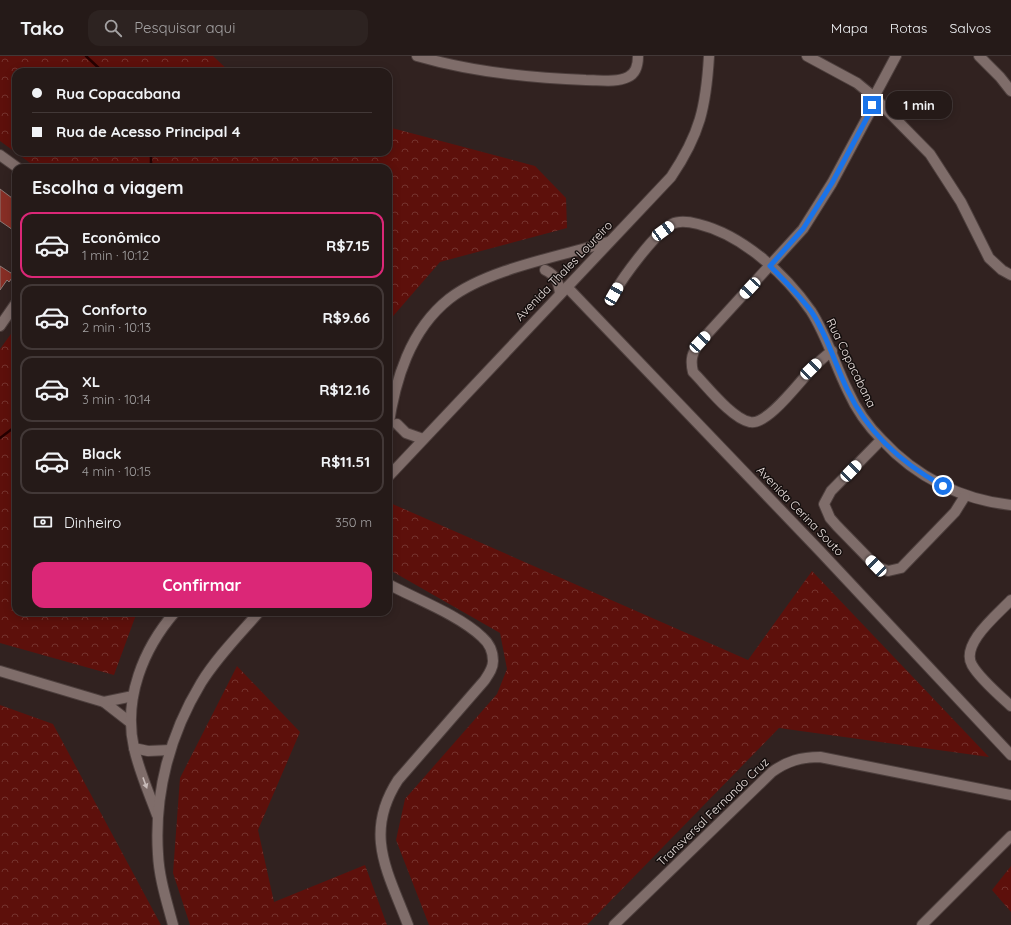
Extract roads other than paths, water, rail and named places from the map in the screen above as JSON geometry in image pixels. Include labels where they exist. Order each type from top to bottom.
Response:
[{"type":"street","points":[[417,56],[475,70],[512,75],[547,79],[619,80],[630,76],[636,71],[638,56]]},
{"type":"street","name":"Avenida Thales Loureiro","points":[[392,473],[671,177],[687,153],[697,131],[707,92],[709,56]]},
{"type":"street","points":[[807,56],[857,84],[874,97],[930,154],[961,202],[989,258],[1002,270],[1011,274]]},
{"type":"street","points":[[832,351],[811,369],[774,410],[756,422],[749,422],[735,415],[693,372],[691,363],[694,350],[803,229],[832,183],[869,114],[874,97],[896,56]]},
{"type":"street","points":[[979,56],[1000,77],[1011,91]]},
{"type":"street","points":[[0,155],[12,164]]},
{"type":"street","name":"Rua Copacabana","points":[[614,294],[626,274],[663,231],[677,222],[692,223],[724,233],[749,249],[770,266],[811,312],[832,351],[848,392],[862,416],[881,440],[896,455],[943,486],[965,496],[992,503],[1011,505]]},
{"type":"street","points":[[423,439],[406,433],[393,426],[398,382],[409,350],[426,324],[449,299],[500,273],[610,242]]},
{"type":"street","points":[[545,270],[555,277],[564,290]]},
{"type":"street","name":"Avenida Cerina Souto","points":[[564,290],[819,550],[1011,755]]},
{"type":"street","points":[[0,326],[12,309]]},
{"type":"street","points":[[881,440],[831,491],[824,504],[830,518],[876,566],[888,572],[901,568],[955,512],[965,496]]},
{"type":"street","points":[[392,586],[442,612],[482,636],[489,646],[493,662],[491,670],[480,686],[398,780],[388,795],[380,825],[381,846],[386,866],[408,925]]},
{"type":"street","points":[[1011,600],[973,641],[969,649],[969,658],[972,666],[1011,706]]},
{"type":"street","points":[[158,817],[134,748],[131,723],[133,696],[146,655],[160,630],[172,616]]},
{"type":"street","points":[[173,925],[162,883],[158,855],[158,817],[165,767],[181,719],[201,682],[217,660],[256,616]]},
{"type":"street","points":[[0,670],[104,702],[131,723]]},
{"type":"street","points":[[104,702],[133,696]]},
{"type":"street","points":[[134,748],[148,751],[170,750]]},
{"type":"street","name":"Transversal Fernando Cruz","points":[[614,925],[772,772],[793,760],[806,757],[820,757],[1011,795]]},
{"type":"street","points":[[922,925],[1011,836]]},
{"type":"waterway","points":[[86,56],[99,68]]},
{"type":"waterway","points":[[150,156],[151,164]]},
{"type":"waterway","points":[[0,438],[12,429]]}]
